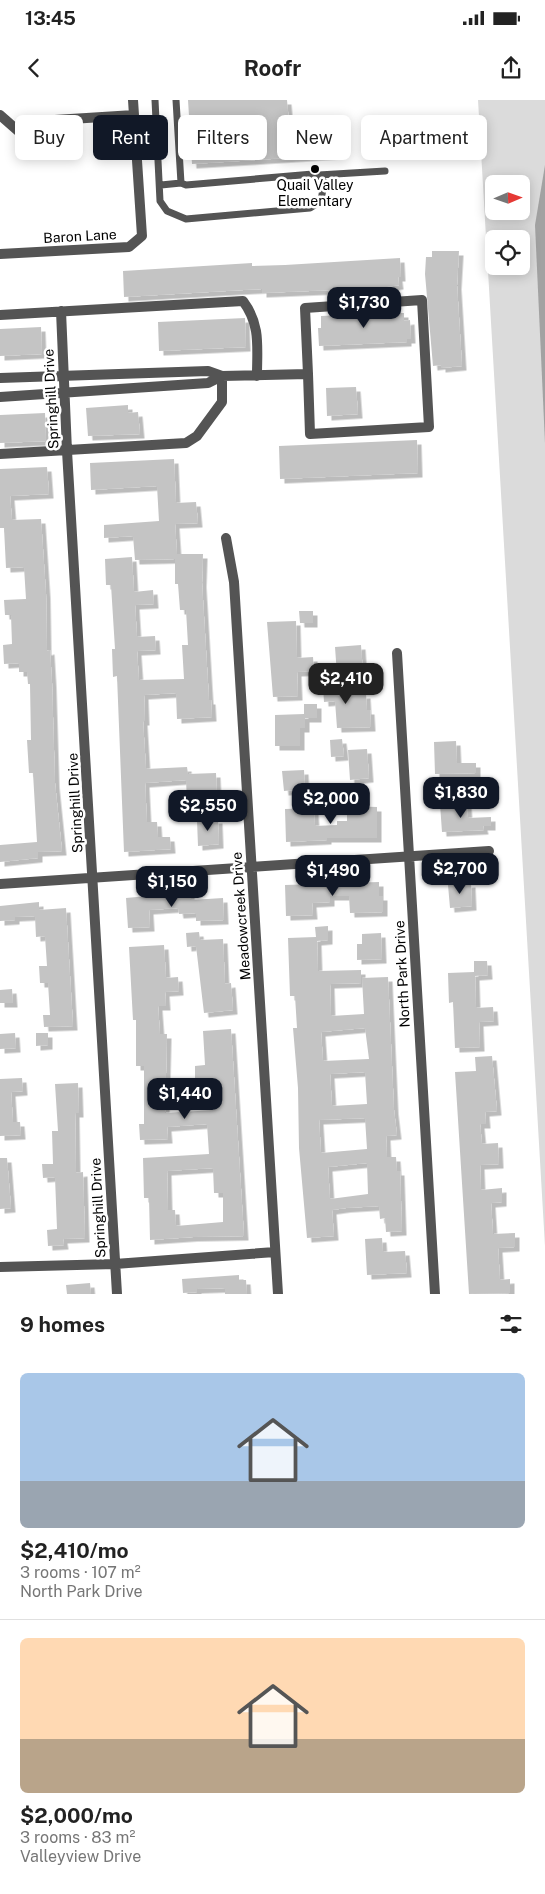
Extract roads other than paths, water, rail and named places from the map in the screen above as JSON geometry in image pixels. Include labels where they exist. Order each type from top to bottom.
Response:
[{"type":"street","name":"Baron Lane","points":[[133,100],[134,115]]},
{"type":"street","points":[[0,115],[25,137],[39,121],[93,118]]},
{"type":"street","name":"Baron Lane","points":[[0,254],[129,247],[142,236],[137,160]]},
{"type":"street","points":[[422,300],[429,427],[310,434],[308,374],[305,308],[422,300]]},
{"type":"street","points":[[0,315],[243,301],[251,312],[256,326],[257,376]]},
{"type":"street","name":"Springhill Drive","points":[[61,311],[117,1294]]},
{"type":"street","points":[[0,378],[208,371],[222,376],[308,374]]},
{"type":"street","points":[[0,397],[208,383],[222,376]]},
{"type":"street","points":[[0,454],[186,443],[197,436],[222,402],[222,376]]},
{"type":"street","name":"Meadowcreek Drive","points":[[226,538],[234,582],[278,1294]]},
{"type":"street","name":"North Park Drive","points":[[397,653],[435,1294]]},
{"type":"street","points":[[0,884],[93,880],[489,851]]},
{"type":"street","points":[[0,1268],[115,1264],[275,1252]]},
{"type":"lane","points":[[155,100],[161,185],[160,200],[167,211],[186,219],[310,208],[321,201],[324,182],[320,175]]},
{"type":"lane","points":[[176,100],[181,183]]},
{"type":"lane","points":[[161,185],[181,183],[186,185],[385,171]]},
{"type":"place","name":"Quail Valley Elementary","points":[[315,169]]}]
